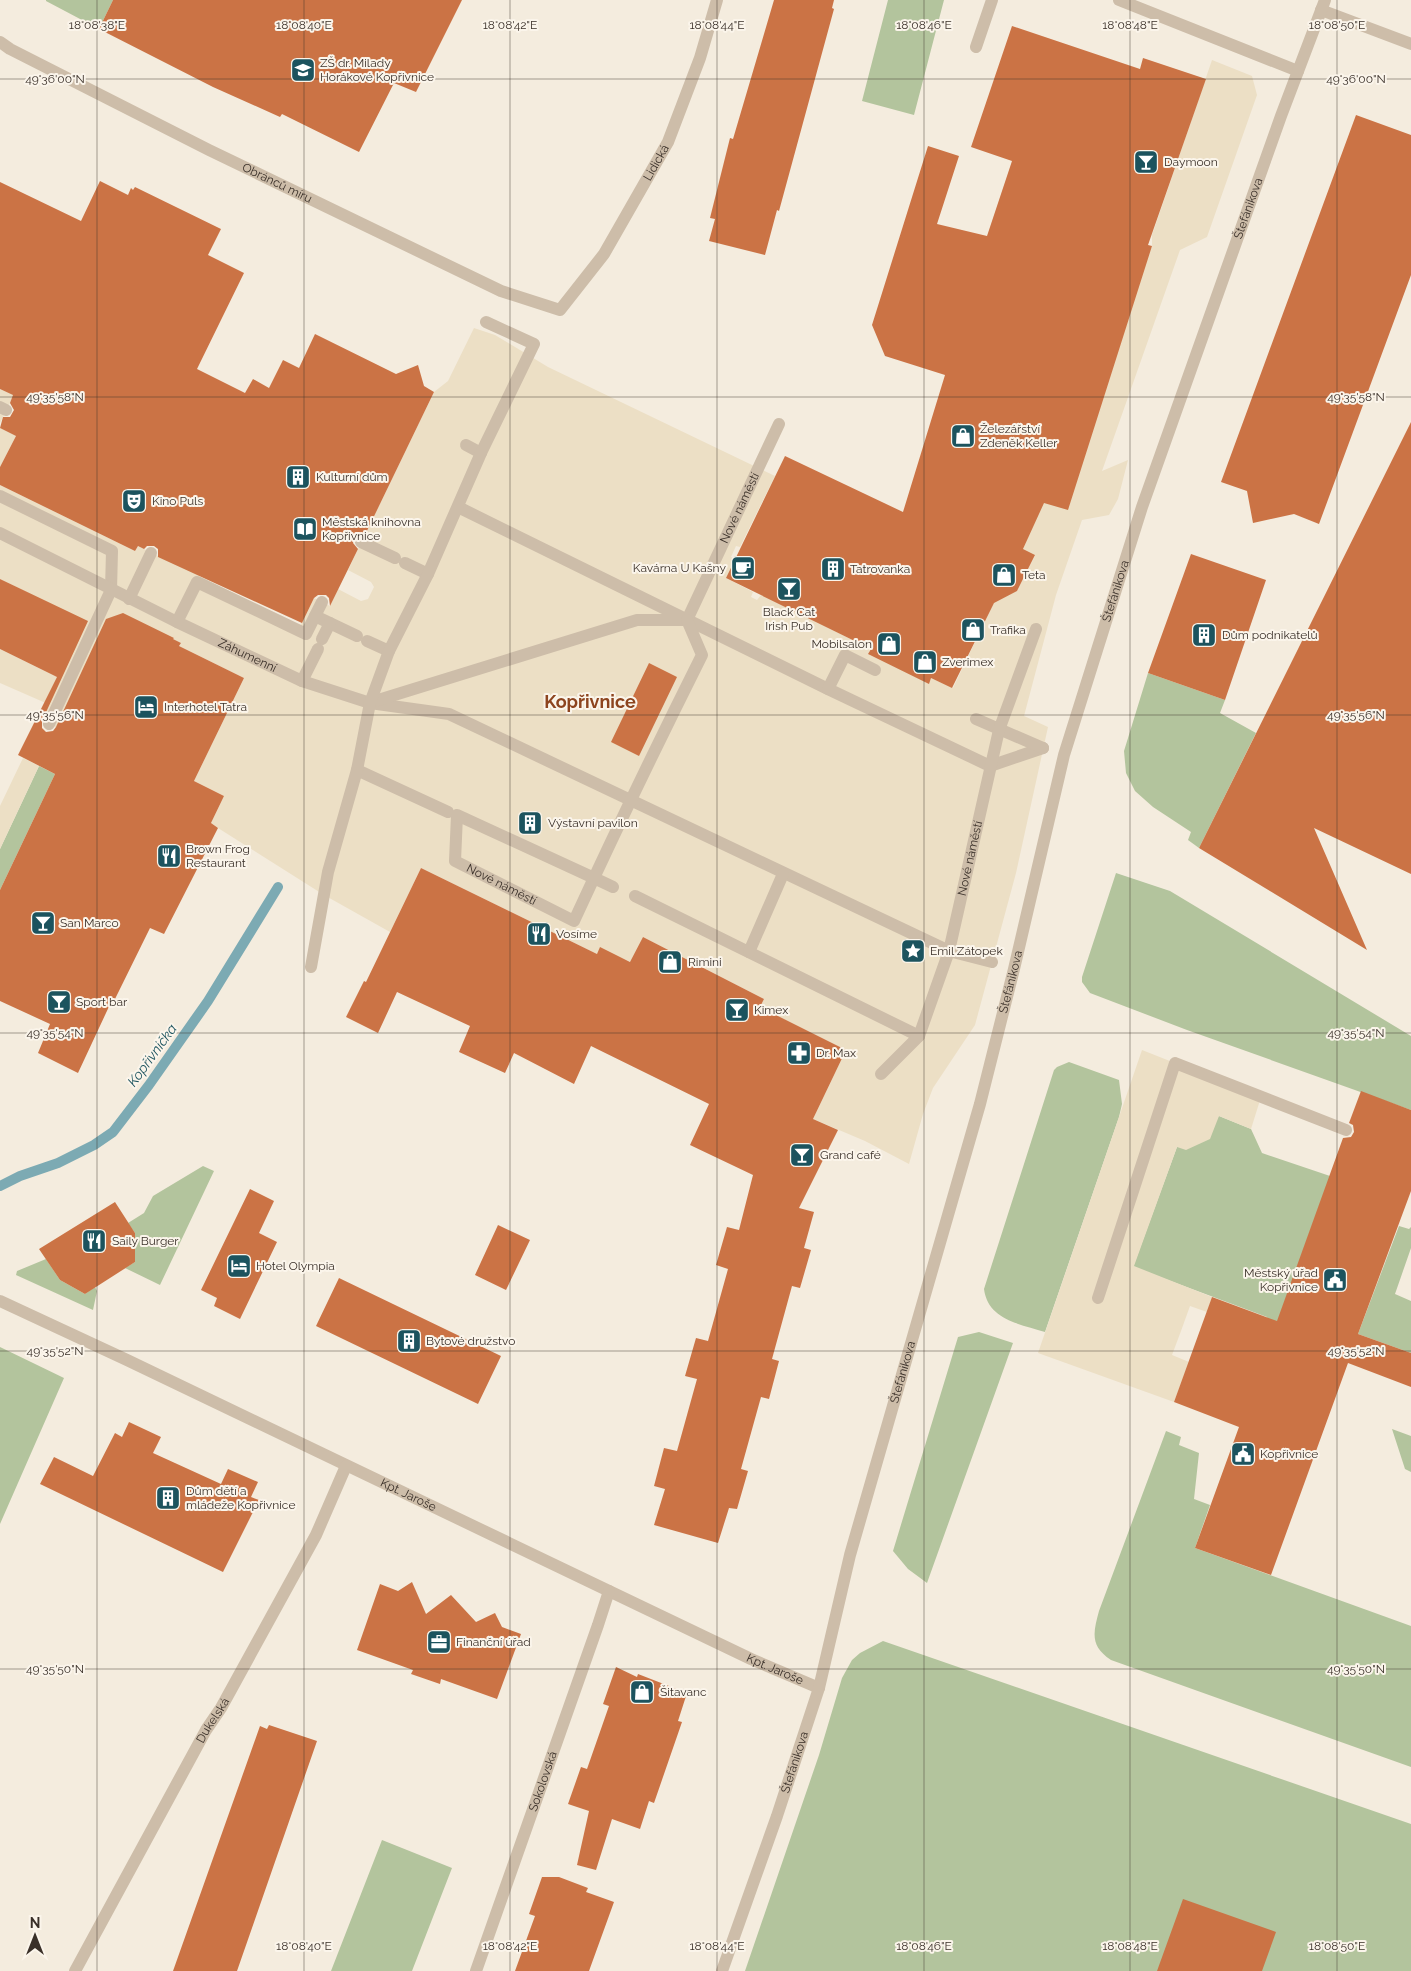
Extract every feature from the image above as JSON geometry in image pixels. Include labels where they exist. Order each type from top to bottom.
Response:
[{"type":"street","name":"Lidická","points":[[560,310],[604,254],[668,142],[700,58],[717,0]]},
{"type":"street","points":[[976,47],[992,0]]},
{"type":"street","points":[[1119,0],[1298,71]]},
{"type":"street","points":[[1323,5],[1411,44]]},
{"type":"street","name":"Štefánikova","points":[[722,1971],[778,1816],[819,1688],[850,1555],[980,1104],[1017,959],[1064,755],[1142,507],[1323,5]]},
{"type":"street","name":"Obránců míru","points":[[0,42],[10,49],[209,150],[501,292],[560,310]]},
{"type":"street","points":[[311,967],[328,872],[357,770],[370,703],[390,651],[428,574],[481,453],[534,344],[486,322]]},
{"type":"street","name":"Nové náměstí","points":[[613,887],[594,878],[457,815],[455,862],[574,921],[594,878],[630,800],[702,655],[687,620],[779,424]]},
{"type":"street","points":[[466,445],[481,453]]},
{"type":"street","points":[[0,496],[112,551],[111,590],[49,724]]},
{"type":"street","points":[[458,507],[828,689],[990,766],[1043,748],[976,719]]},
{"type":"street","name":"Záhumenní","points":[[0,533],[129,599],[302,681],[370,703]]},
{"type":"street","points":[[361,542],[428,574]]},
{"type":"street","points":[[129,599],[151,553]]},
{"type":"street","points":[[177,622],[197,582],[306,634],[322,602]]},
{"type":"street","points":[[315,616],[390,651]]},
{"type":"street","points":[[370,703],[637,620],[687,620]]},
{"type":"street","points":[[302,681],[330,623]]},
{"type":"street","name":"Nové náměstí","points":[[881,1074],[919,1036],[948,951],[999,730],[1036,628]]},
{"type":"street","points":[[828,689],[845,655],[874,670]]},
{"type":"street","points":[[370,703],[449,714],[948,951],[992,962]]},
{"type":"street","points":[[357,770],[448,812]]},
{"type":"street","points":[[749,952],[783,874]]},
{"type":"street","points":[[635,896],[919,1036]]},
{"type":"street","points":[[1098,1298],[1175,1063],[1346,1130]]},
{"type":"street","name":"Kpt. Jaroše","points":[[0,1301],[751,1659],[819,1688]]},
{"type":"street","name":"Dukelská","points":[[75,1971],[115,1894],[206,1730],[221,1708],[316,1534],[346,1466]]},
{"type":"street","name":"Sokolovská","points":[[476,1971],[589,1652],[608,1591]]},
{"type":"green space","points":[[46,0],[113,0],[99,29]]},
{"type":"green space","points":[[888,0],[944,0],[914,115],[862,101]]},
{"type":"green space","points":[[1148,673],[1225,700],[1220,713],[1256,733],[1199,848],[1188,840],[1191,832],[1153,807],[1135,791],[1126,773],[1124,751]]},
{"type":"green space","points":[[39,766],[55,774],[0,890],[0,849]]},
{"type":"green space","points":[[1116,873],[1170,891],[1411,1036],[1411,1110],[1187,1030],[1090,993],[1082,982],[1082,977]]},
{"type":"green space","points":[[1069,1062],[1119,1080],[1122,1104],[1045,1332],[1016,1323],[998,1314],[992,1308],[984,1289],[1054,1070]]},
{"type":"green space","points":[[1219,1116],[1251,1129],[1262,1153],[1330,1176],[1273,1334],[1267,1317],[1133,1267],[1177,1147]]},
{"type":"green space","points":[[203,1166],[214,1171],[160,1285],[125,1268],[135,1262],[135,1233],[128,1223],[144,1213],[153,1196]]},
{"type":"green space","points":[[1399,1226],[1409,1229],[1411,1227],[1411,1248],[1395,1294],[1411,1301],[1411,1353],[1358,1334]]},
{"type":"green space","points":[[46,1259],[60,1280],[85,1294],[95,1287],[97,1291],[93,1310],[16,1275],[17,1271]]},
{"type":"green space","points":[[979,1332],[1013,1343],[927,1583],[908,1569],[893,1551],[958,1337]]},
{"type":"green space","points":[[0,1347],[64,1378],[0,1524]]},
{"type":"green space","points":[[1392,1429],[1411,1436],[1411,1472],[1405,1469]]},
{"type":"green space","points":[[1166,1431],[1181,1437],[1179,1445],[1199,1453],[1194,1499],[1210,1505],[1195,1548],[1411,1626],[1411,1767],[1111,1660],[1099,1650],[1095,1638],[1095,1626],[1099,1611]]},
{"type":"green space","points":[[883,1641],[1411,1824],[1411,1971],[745,1971],[819,1755],[842,1678],[852,1660],[860,1653]]},
{"type":"green space","points":[[382,1840],[452,1868],[412,1971],[331,1971]]},
{"type":"shaded area","points":[[1212,60],[1252,76],[1257,95],[1207,237],[1180,250],[1102,471],[1128,460],[1118,499],[1109,515],[1082,520],[1056,595],[1024,716],[1048,727],[1016,873],[975,1025],[933,1088],[923,1114],[909,1164],[865,1141],[813,1119],[846,1050],[760,1007],[764,999],[643,937],[631,962],[600,949],[597,954],[421,868],[390,932],[324,895],[211,823],[224,796],[194,781],[244,678],[179,646],[181,643],[173,639],[58,728],[41,721],[48,704],[0,683],[0,649],[55,676],[83,620],[0,579],[0,485],[135,551],[138,546],[166,560],[203,564],[199,576],[300,626],[314,598],[330,606],[338,589],[361,601],[368,599],[374,587],[371,582],[348,570],[434,392],[448,381],[474,328],[495,335],[548,367],[775,476],[740,547],[736,546],[731,557],[735,559],[726,578],[753,592],[751,597],[757,600],[761,595],[871,649],[870,655],[929,683],[931,678],[953,688],[996,598],[1017,591],[1035,556],[1023,549],[1152,246],[1152,235]]},
{"type":"shaded area","points":[[0,389],[14,395],[0,423]]},
{"type":"shaded area","points":[[0,428],[16,436],[0,467]]},
{"type":"shaded area","points":[[23,758],[39,766],[0,849],[0,806]]},
{"type":"shaded area","points":[[1142,1050],[1261,1097],[1251,1129],[1219,1116],[1210,1139],[1186,1150],[1177,1147],[1134,1266],[1212,1297],[1207,1312],[1190,1306],[1172,1355],[1189,1362],[1174,1402],[1038,1353]]},
{"type":"building","name":"ZŠ dr. Milady Horákové Kopřivnice","points":[[113,0],[462,0],[416,92],[394,83],[359,152],[282,114],[280,117],[213,87],[99,29]]},
{"type":"building","points":[[774,0],[834,0],[832,8],[834,9],[779,211],[777,210],[765,255],[709,241],[715,219],[710,218],[730,138],[733,139]]},
{"type":"building","points":[[1012,26],[1140,69],[1143,58],[1206,79],[1148,245],[1152,246],[1068,510],[1044,503],[1023,549],[1035,555],[1017,591],[994,603],[952,688],[931,678],[929,684],[868,654],[871,649],[726,578],[785,456],[903,512],[945,375],[885,356],[872,325],[928,146],[959,156],[937,224],[987,236],[1012,161],[971,147]]},
{"type":"building","points":[[1356,115],[1411,135],[1411,275],[1319,524],[1294,514],[1253,523],[1247,491],[1221,482]]},
{"type":"building","points":[[100,181],[128,195],[131,188],[133,190],[135,187],[221,229],[208,255],[244,273],[197,369],[245,393],[253,379],[269,388],[283,360],[299,368],[315,334],[396,374],[418,365],[424,386],[434,392],[365,535],[360,534],[354,538],[353,543],[358,549],[330,606],[329,598],[326,595],[318,595],[314,598],[302,623],[158,557],[158,549],[154,546],[147,546],[144,549],[138,546],[135,551],[0,485],[0,467],[16,436],[0,428],[3,417],[10,417],[14,410],[10,403],[13,395],[0,389],[0,182],[81,221]]},
{"type":"building","points":[[1411,422],[1411,874],[1314,828],[1367,950],[1199,848]]},
{"type":"building","name":"Dům podnikatelů","points":[[1191,554],[1266,580],[1225,700],[1148,673]]},
{"type":"building","points":[[0,579],[88,621],[42,721],[42,728],[46,732],[53,731],[56,727],[106,619],[123,613],[174,638],[181,643],[179,646],[244,678],[194,781],[224,796],[211,823],[218,828],[164,934],[150,928],[115,999],[113,998],[78,1073],[38,1053],[50,1024],[0,1001],[0,890],[55,774],[18,755],[57,677],[0,649]]},
{"type":"building","points":[[649,663],[677,677],[639,756],[611,742]]},
{"type":"building","points":[[421,868],[597,954],[600,947],[630,962],[643,937],[764,999],[760,1007],[846,1050],[813,1119],[838,1130],[799,1208],[814,1212],[804,1248],[811,1250],[800,1288],[792,1286],[772,1359],[779,1361],[769,1399],[761,1397],[741,1469],[748,1471],[737,1509],[729,1508],[718,1543],[654,1525],[665,1489],[654,1486],[664,1448],[677,1451],[697,1379],[685,1376],[696,1338],[708,1341],[728,1269],[716,1265],[727,1227],[739,1230],[753,1175],[690,1145],[709,1104],[591,1046],[574,1084],[514,1053],[505,1073],[459,1052],[470,1026],[397,992],[378,1033],[346,1017],[364,981],[366,982]]},
{"type":"building","name":"Městský úřad Kopřivnice","points":[[1361,1091],[1411,1110],[1411,1191],[1358,1334],[1411,1353],[1411,1387],[1348,1363],[1271,1575],[1195,1548],[1239,1427],[1174,1402],[1212,1297],[1277,1321],[1343,1138],[1351,1137],[1354,1132],[1353,1125],[1349,1123]]},
{"type":"building","name":"Hotel Olympia","points":[[250,1189],[274,1201],[259,1233],[277,1242],[240,1319],[214,1306],[217,1298],[201,1290]]},
{"type":"building","name":"Saily Burger","points":[[115,1202],[135,1233],[135,1262],[85,1294],[60,1280],[39,1249]]},
{"type":"building","points":[[498,1225],[530,1240],[506,1290],[475,1275]]},
{"type":"building","name":"Bytové družstvo","points":[[339,1278],[501,1356],[478,1404],[316,1326]]},
{"type":"building","name":"Dům dětí a mládeže Kopřivnice","points":[[129,1422],[161,1437],[153,1453],[221,1484],[228,1469],[258,1482],[251,1497],[259,1500],[223,1572],[40,1484],[54,1457],[93,1476],[115,1433],[122,1437]]},
{"type":"building","name":"Finanční úřad","points":[[412,1582],[426,1614],[451,1595],[476,1622],[495,1613],[502,1627],[521,1634],[497,1699],[441,1679],[440,1684],[411,1674],[413,1670],[357,1650],[380,1584],[398,1591]]},
{"type":"building","points":[[616,1667],[637,1677],[638,1674],[687,1693],[678,1721],[682,1722],[654,1803],[649,1801],[640,1829],[612,1819],[596,1870],[577,1865],[589,1811],[568,1804],[581,1767],[587,1769],[609,1706],[603,1704]]},
{"type":"building","points":[[269,1725],[317,1741],[237,1971],[173,1971],[260,1726],[267,1729]]},
{"type":"building","points":[[542,1877],[559,1877],[588,1888],[586,1892],[614,1902],[589,1971],[515,1971],[535,1916],[529,1914]]},
{"type":"building","points":[[1183,1899],[1276,1932],[1262,1971],[1157,1971]]},
{"type":"waterway","name":"Kopřivnička","points":[[0,1186],[20,1176],[58,1163],[94,1145],[113,1132],[149,1085],[208,1001],[278,887]]},
{"type":"place","name":"ZŠ dr. Milady Horákové Kopřivnice","points":[[303,70]]},
{"type":"place","name":"Daymoon","points":[[1146,162]]},
{"type":"place","name":"Železářství Zdeněk Keller","points":[[963,436]]},
{"type":"place","name":"Kulturní dům","points":[[298,477]]},
{"type":"place","name":"Kino Puls","points":[[134,501]]},
{"type":"place","name":"Městská knihovna Kopřivnice","points":[[305,529]]},
{"type":"place","name":"Kavárna U Kašny","points":[[743,568]]},
{"type":"place","name":"Tatrovanka","points":[[833,569]]},
{"type":"place","name":"Teta","points":[[1004,575]]},
{"type":"place","name":"Black Cat Irish Pub","points":[[789,589]]},
{"type":"place","name":"Trafika","points":[[973,630]]},
{"type":"place","name":"Dům podnikatelů","points":[[1204,635]]},
{"type":"place","name":"Mobilsalon","points":[[889,644]]},
{"type":"place","name":"Zverimex","points":[[925,662]]},
{"type":"place","name":"Interhotel Tatra","points":[[146,707]]},
{"type":"place","name":"Výstavní pavilon","points":[[530,823]]},
{"type":"place","name":"Brown Frog Restaurant","points":[[169,856]]},
{"type":"place","name":"San Marco","points":[[43,923]]},
{"type":"place","name":"Vosíme","points":[[539,934]]},
{"type":"place","name":"Emil Zátopek","points":[[913,951]]},
{"type":"place","name":"Rimini","points":[[670,962]]},
{"type":"place","name":"Sport bar","points":[[59,1002]]},
{"type":"place","name":"Kimex","points":[[737,1010]]},
{"type":"place","name":"Dr. Max","points":[[799,1053]]},
{"type":"place","name":"Grand café","points":[[802,1155]]},
{"type":"place","name":"Saily Burger","points":[[94,1241]]},
{"type":"place","name":"Hotel Olympia","points":[[239,1266]]},
{"type":"place","name":"Městský úřad Kopřivnice","points":[[1335,1280]]},
{"type":"place","name":"Bytové družstvo","points":[[409,1341]]},
{"type":"place","name":"Kopřivnice","points":[[1243,1454]]},
{"type":"place","name":"Dům dětí a mládeže Kopřivnice","points":[[168,1498]]},
{"type":"place","name":"Finanční úřad","points":[[439,1642]]},
{"type":"place","name":"Šitavanc","points":[[642,1692]]},
{"type":"district","name":"Kopřivnice","points":[[590,701]]}]
